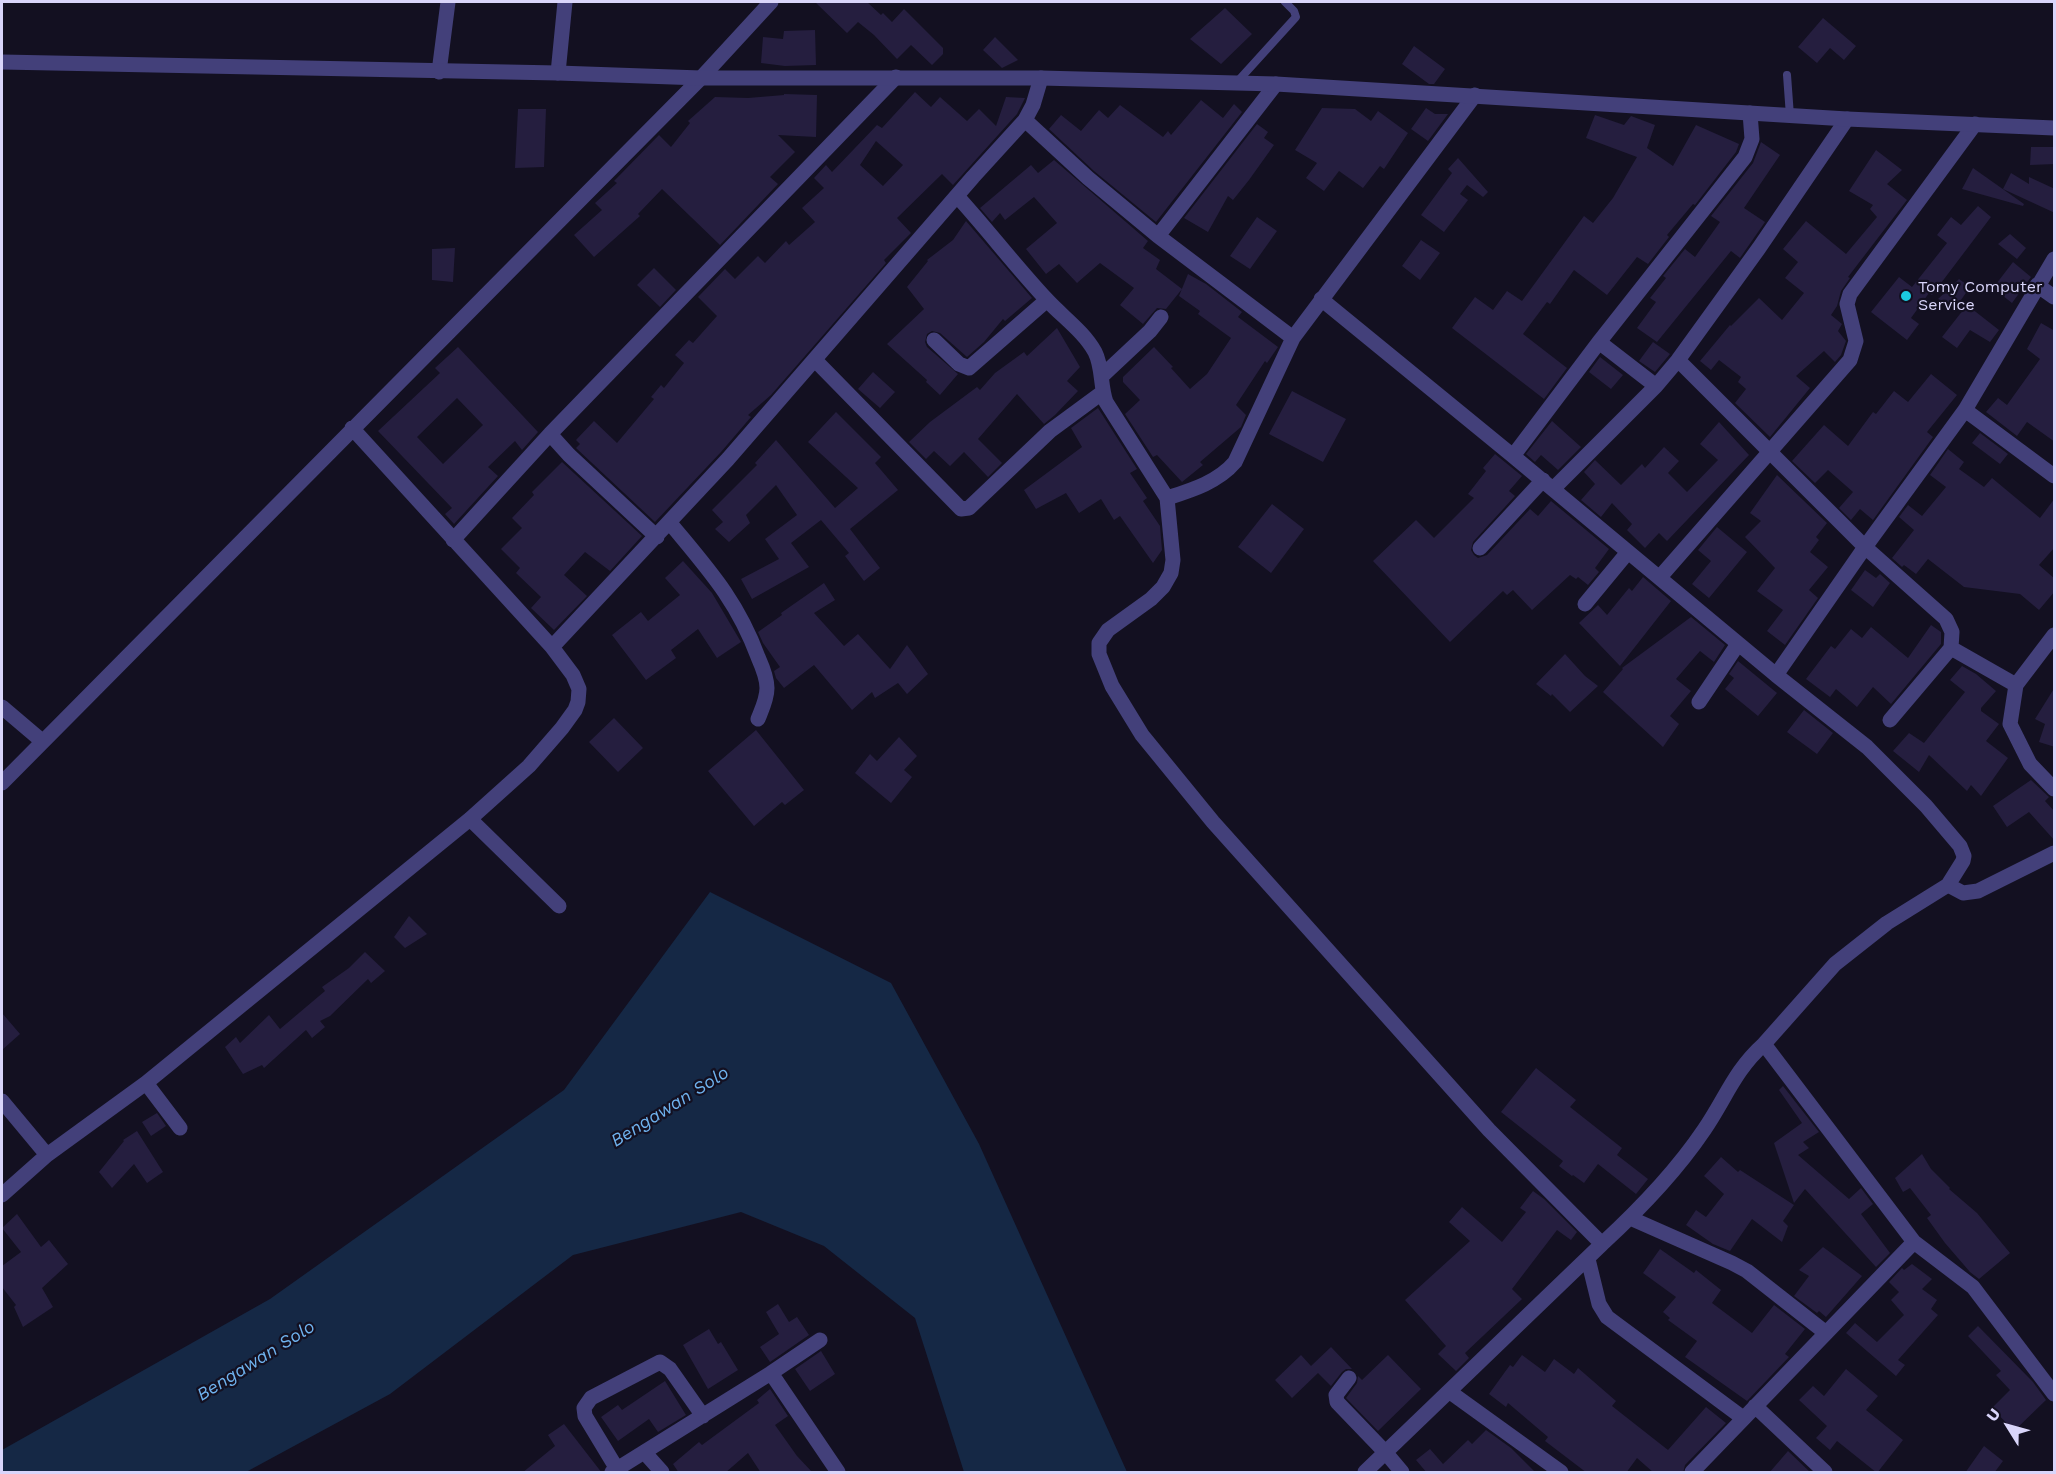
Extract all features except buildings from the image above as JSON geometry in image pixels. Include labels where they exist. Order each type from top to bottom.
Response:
[{"type":"street","points":[[439,72],[448,2]]},
{"type":"street","points":[[558,73],[565,2]]},
{"type":"street","points":[[2,783],[701,78],[762,5]]},
{"type":"street","points":[[2,62],[701,78],[1041,78],[1276,84],[1790,116],[2055,128]]},
{"type":"street","points":[[453,540],[550,434],[896,77]]},
{"type":"street","points":[[552,647],[670,523],[1025,120],[1033,105],[1041,78]]},
{"type":"street","points":[[1158,236],[1276,84]]},
{"type":"street","points":[[1167,498],[1190,491],[1223,475],[1235,462],[1293,338],[1475,95]]},
{"type":"street","points":[[1513,456],[1599,342],[1745,157],[1752,139],[1750,113]]},
{"type":"street","points":[[1480,548],[1656,386],[1678,360],[1759,248],[1847,119]]},
{"type":"street","points":[[1025,120],[1088,178],[1158,236],[1293,338]]},
{"type":"street","points":[[1660,577],[1850,360],[1856,341],[1847,304],[1850,294],[1975,124]]},
{"type":"street","points":[[957,196],[988,229],[1047,300],[1080,332],[1093,350],[1099,362],[1106,402],[1167,498],[1172,541],[1171,573],[1151,599],[1108,630],[1099,643],[1099,654],[1112,686],[1142,735],[1213,822],[1489,1130],[1602,1244]]},
{"type":"street","points":[[1776,675],[1865,547],[1965,410],[2037,285],[2055,259]]},
{"type":"street","points":[[2037,285],[2055,297]]},
{"type":"street","points":[[1321,299],[1660,577],[1738,644],[1867,747],[1954,837],[1964,856],[1959,869],[1948,885],[1887,923],[1835,964],[1737,1073],[1706,1128],[1686,1156],[1630,1218],[1365,1473]]},
{"type":"street","points":[[933,340],[959,364],[969,368],[1047,300]]},
{"type":"street","points":[[1102,376],[1150,331],[1161,317]]},
{"type":"street","points":[[1599,342],[1656,386]]},
{"type":"street","points":[[815,360],[961,509],[969,508],[1050,431],[1103,392]]},
{"type":"street","points":[[1678,360],[1865,547],[1946,620],[1952,632],[1951,648],[1890,720]]},
{"type":"street","points":[[1965,410],[2055,476]]},
{"type":"street","points":[[2,1196],[47,1155],[146,1083],[470,819],[529,766],[575,710],[579,689],[573,675],[552,647],[352,428]]},
{"type":"street","points":[[550,434],[569,455],[657,537]]},
{"type":"street","points":[[670,523],[719,582],[740,615],[753,643],[767,687],[765,701],[758,718]]},
{"type":"street","points":[[1585,604],[1628,552]]},
{"type":"street","points":[[2055,635],[2016,685],[2010,724],[2030,764],[2055,789]]},
{"type":"street","points":[[1699,702],[1738,644]]},
{"type":"street","points":[[1951,648],[2016,685]]},
{"type":"street","points":[[2,708],[42,741]]},
{"type":"street","points":[[470,819],[559,906]]},
{"type":"street","points":[[1948,885],[1962,893],[1978,891],[2055,853]]},
{"type":"street","points":[[1764,1044],[1914,1242],[1973,1287],[2055,1394]]},
{"type":"street","points":[[146,1083],[180,1128]]},
{"type":"street","points":[[2,1101],[47,1155]]},
{"type":"street","points":[[1630,1218],[1747,1271],[1826,1333]]},
{"type":"street","points":[[1692,1473],[1914,1242]]},
{"type":"street","points":[[1588,1259],[1599,1304],[1607,1317],[1743,1418]]},
{"type":"street","points":[[703,1416],[670,1369],[660,1362],[591,1398],[584,1408],[585,1416],[615,1471],[645,1453],[771,1373],[820,1340]]},
{"type":"street","points":[[771,1373],[838,1473]]},
{"type":"street","points":[[1349,1378],[1336,1395],[1337,1402],[1402,1473]]},
{"type":"street","points":[[1450,1392],[1561,1473]]},
{"type":"street","points":[[1755,1406],[1825,1473]]},
{"type":"street","points":[[645,1453],[662,1473]]},
{"type":"lane","points":[[1236,83],[1296,17],[1285,2]]},
{"type":"lane","points":[[1787,75],[1790,116]]},
{"type":"water","name":"Bengawan Solo","points":[[710,892],[891,983],[979,1144],[1127,1472],[964,1472],[915,1318],[824,1246],[741,1212],[573,1255],[390,1394],[246,1472],[2,1472],[2,1450],[270,1299],[564,1090]]},
{"type":"place","name":"Tomy Computer Service","points":[[1906,296]]}]
